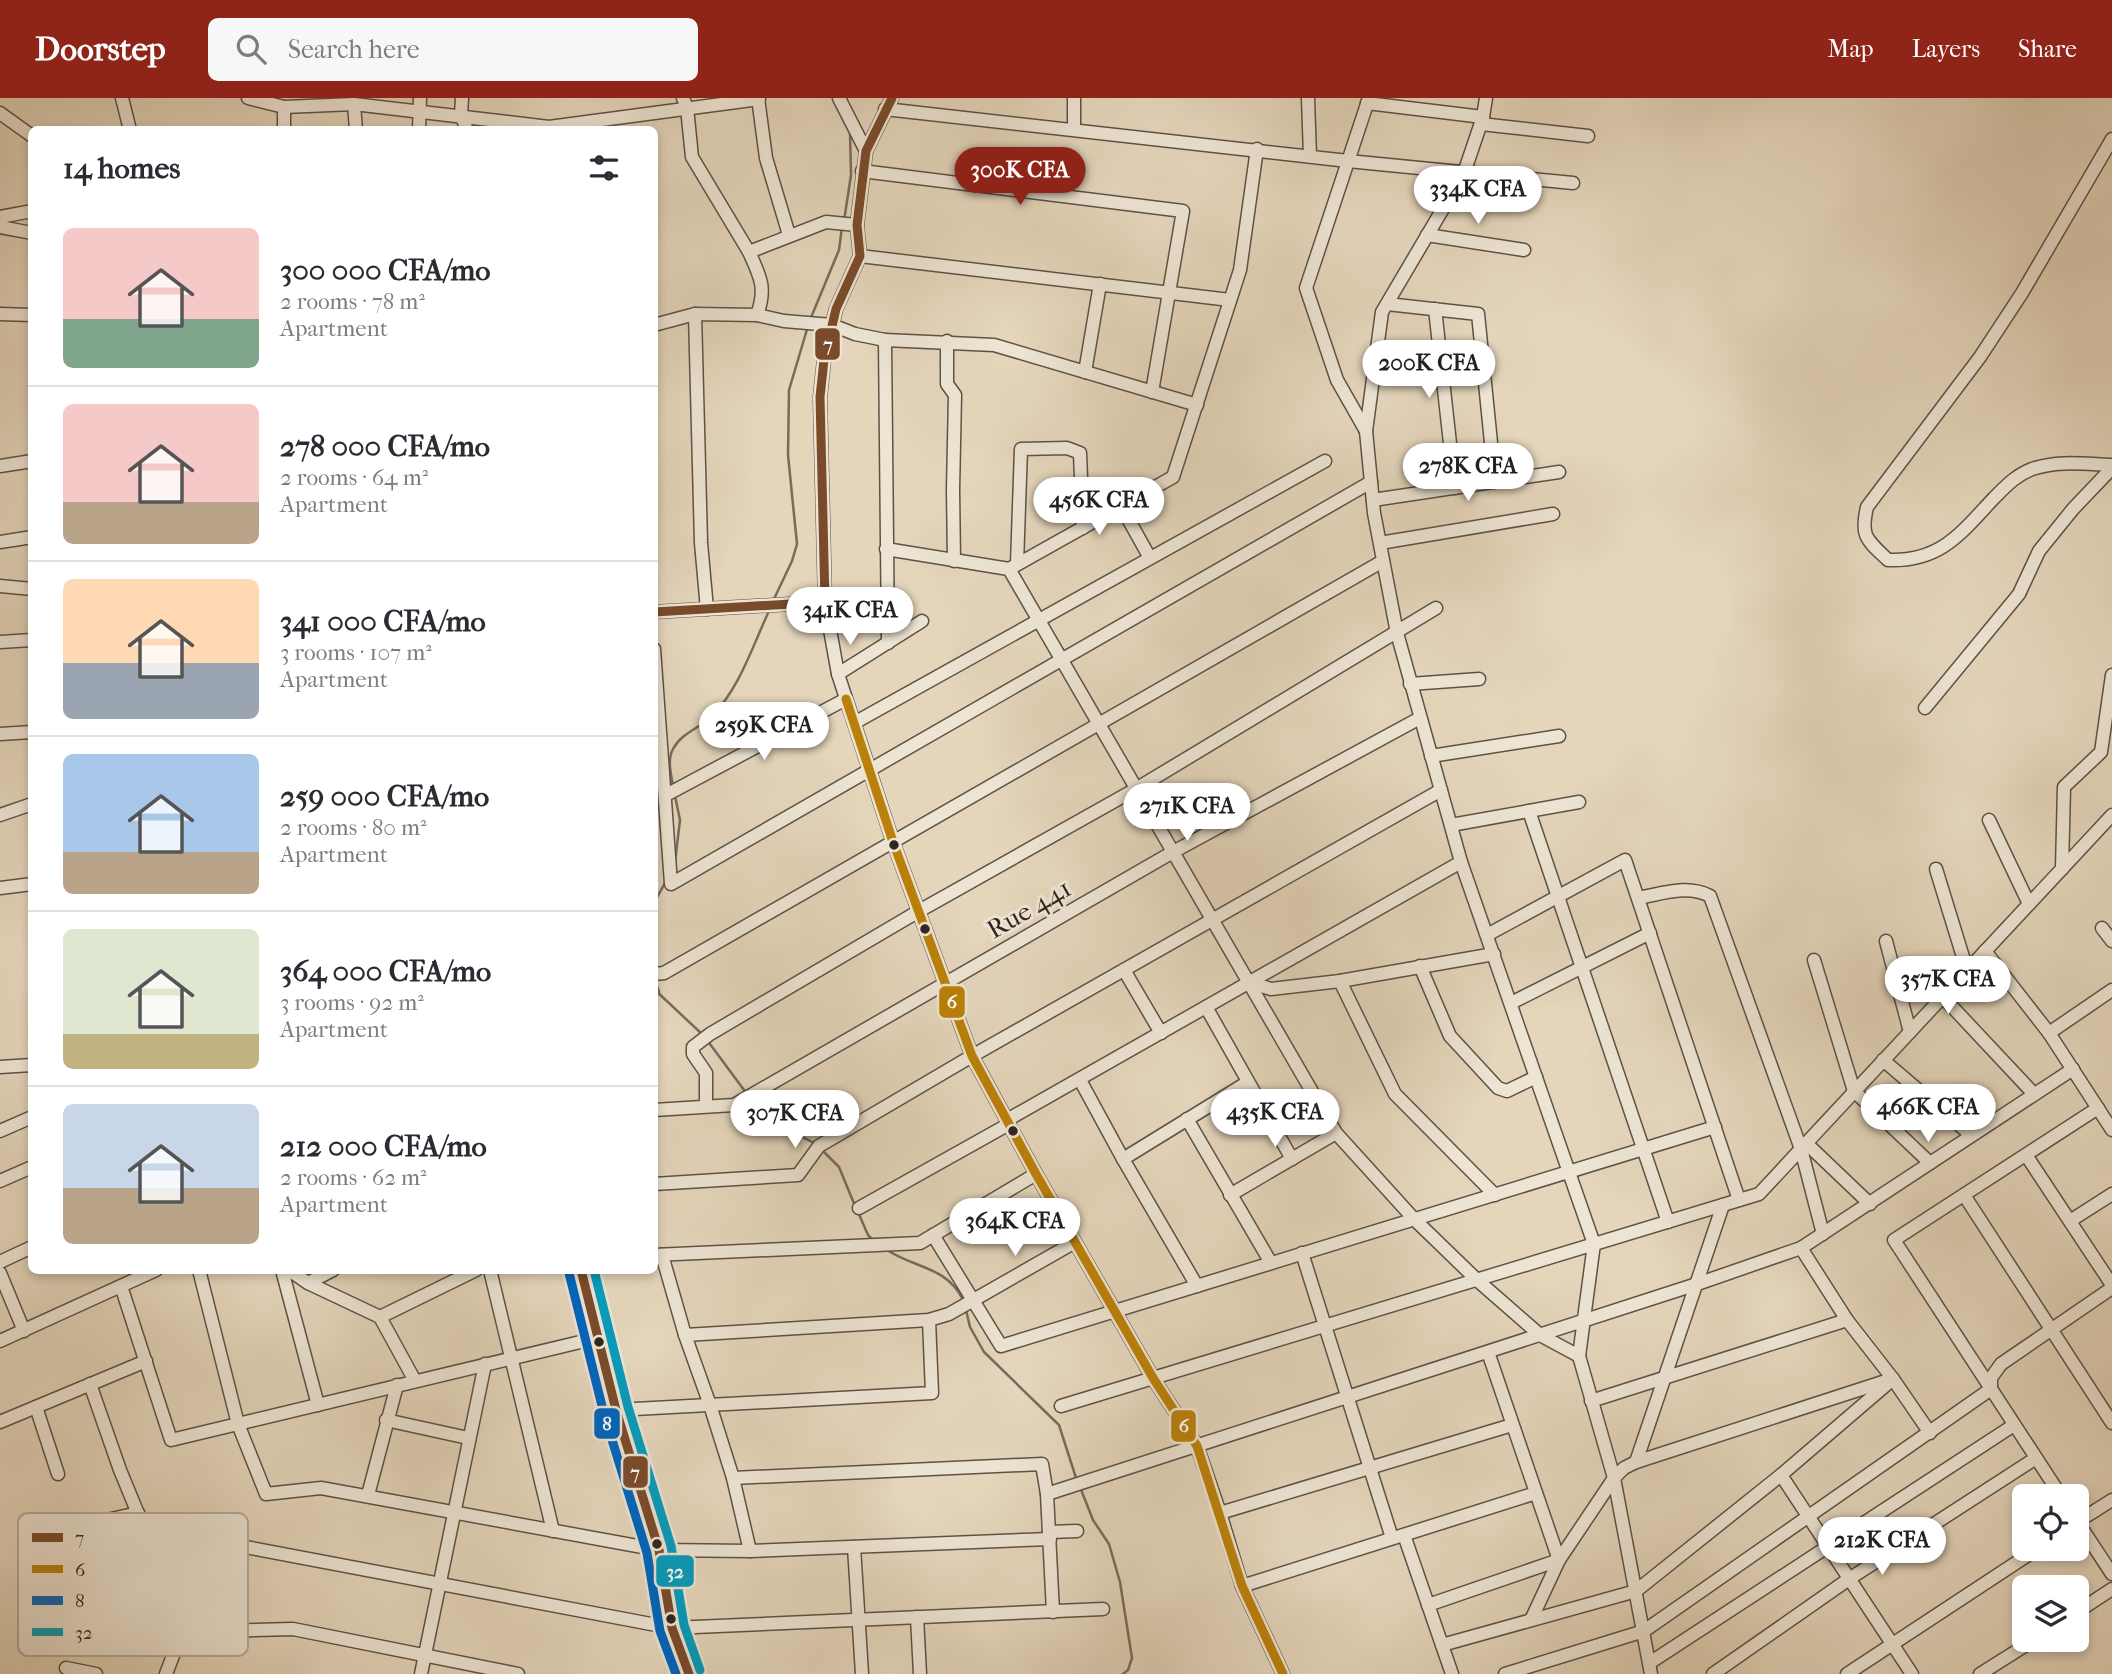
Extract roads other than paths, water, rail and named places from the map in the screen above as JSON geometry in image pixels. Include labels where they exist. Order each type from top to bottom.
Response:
[{"type":"street","points":[[122,98],[129,126]]},
{"type":"street","points":[[248,98],[284,107],[421,105],[461,115],[535,126]]},
{"type":"street","points":[[462,98],[461,115],[465,126]]},
{"type":"street","points":[[839,98],[866,151]]},
{"type":"street","points":[[1074,98],[1074,129]]},
{"type":"street","points":[[1308,98],[1310,156]]},
{"type":"street","points":[[1486,98],[1482,121],[1464,173],[1382,312],[1366,431],[1371,482],[1397,633],[1461,862],[1594,1244],[1579,1356],[1614,1478],[1651,1668],[1827,1545],[2014,1424]]},
{"type":"street","points":[[560,126],[685,103],[759,99],[766,158],[789,235]]},
{"type":"street","points":[[1366,431],[1337,380],[1306,288],[1368,101],[1588,136]]},
{"type":"street","points":[[685,103],[692,157],[749,251],[761,277],[764,298],[757,314]]},
{"type":"street","points":[[1283,1674],[1242,1586],[1197,1446],[1153,1378],[972,1056],[893,842],[838,674],[825,602],[820,397],[824,359],[836,309],[860,256],[857,225],[862,171],[866,151],[888,103],[1074,129],[1348,161],[1573,183]]},
{"type":"street","points":[[354,104],[356,126]]},
{"type":"street","points":[[419,126],[421,105]]},
{"type":"street","points":[[284,107],[284,126]]},
{"type":"street","points":[[0,113],[28,133]]},
{"type":"street","points":[[2112,139],[2022,293],[1980,357],[1867,508],[1863,526],[1871,543],[1888,560],[1907,561],[1935,553],[1957,537],[2013,479],[2031,470],[2059,463],[2112,466]]},
{"type":"street","points":[[886,549],[954,561],[1013,567],[1173,477],[1240,270],[1257,149]]},
{"type":"street","points":[[862,171],[1183,211],[1152,392]]},
{"type":"street","points":[[0,217],[28,212]]},
{"type":"street","points":[[749,251],[759,250],[789,235],[826,222],[857,225]]},
{"type":"street","points":[[0,227],[28,232]]},
{"type":"street","points":[[1427,235],[1524,250]]},
{"type":"street","points":[[860,256],[1230,300]]},
{"type":"street","points":[[1085,372],[1100,284]]},
{"type":"street","points":[[1387,304],[1478,314],[1495,482]]},
{"type":"street","points":[[1435,309],[1455,488]]},
{"type":"street","points":[[0,314],[28,315]]},
{"type":"street","points":[[658,324],[695,314],[757,314],[784,321],[832,325],[855,334],[885,340],[994,345],[1197,405]]},
{"type":"street","points":[[695,314],[701,543],[707,609]]},
{"type":"street","points":[[885,340],[888,643]]},
{"type":"street","points":[[947,341],[947,384],[955,395],[954,561]]},
{"type":"street","points":[[1083,528],[1080,453],[1067,448],[1021,449],[1013,567],[1038,620],[1336,1133],[1414,1219],[1476,1280],[1540,1335],[1579,1356]]},
{"type":"street","points":[[854,723],[1325,461]]},
{"type":"street","points":[[0,466],[28,462]]},
{"type":"street","points":[[1925,708],[2019,594],[2039,551],[2112,466]]},
{"type":"street","points":[[1373,500],[1559,472]]},
{"type":"street","points":[[658,698],[671,884],[1371,482]]},
{"type":"street","points":[[1121,506],[1150,558]]},
{"type":"street","points":[[1380,543],[1553,514]]},
{"type":"street","points":[[0,542],[28,538]]},
{"type":"street","points":[[658,974],[664,973],[1099,726],[1383,561]]},
{"type":"street","points":[[0,586],[28,589]]},
{"type":"street","points":[[658,612],[825,602]]},
{"type":"street","points":[[706,1107],[706,1073],[694,1054],[693,1047],[710,1034],[919,911],[1136,789],[1436,608]]},
{"type":"street","points":[[838,674],[922,621]]},
{"type":"street","points":[[0,642],[28,640]]},
{"type":"street","points":[[2062,869],[2064,787],[2101,752],[2112,676]]},
{"type":"street","points":[[1410,684],[1479,679]]},
{"type":"street","points":[[666,795],[846,699]]},
{"type":"street","name":"Rue 441","points":[[658,1110],[734,1105],[1173,852],[1420,718]]},
{"type":"street","points":[[0,734],[28,732]]},
{"type":"street","points":[[1431,756],[1559,736]]},
{"type":"street","points":[[658,1184],[798,1175],[819,1146],[972,1056],[1441,790]]},
{"type":"street","points":[[1451,825],[1579,802]]},
{"type":"street","points":[[0,815],[28,805]]},
{"type":"street","points":[[1528,811],[1668,1222]]},
{"type":"street","points":[[1061,1406],[1759,1194],[2112,815]]},
{"type":"street","points":[[1989,820],[2029,904]]},
{"type":"street","points":[[1487,935],[1626,860],[1739,1200]]},
{"type":"street","points":[[859,1208],[1461,862]]},
{"type":"street","points":[[1936,869],[1968,970]]},
{"type":"street","points":[[0,888],[28,884]]},
{"type":"street","points":[[1638,898],[1685,889],[1701,891],[1710,896],[1804,1146],[1823,1234]]},
{"type":"street","points":[[2102,928],[2112,941]]},
{"type":"street","points":[[1511,1003],[1650,933]]},
{"type":"street","points":[[1886,941],[1910,1032]]},
{"type":"street","points":[[1985,951],[2049,1032],[2112,1130]]},
{"type":"street","points":[[1248,982],[1271,989],[1340,981],[1494,954]]},
{"type":"street","points":[[1814,960],[1854,1091],[1930,1163]]},
{"type":"street","points":[[1420,966],[1450,1036],[1498,1088],[1507,1091],[1536,1077]]},
{"type":"street","points":[[1124,970],[1161,1033]]},
{"type":"street","points":[[1340,981],[1395,1094],[1494,1195]]},
{"type":"street","points":[[2049,1032],[2112,990]]},
{"type":"street","points":[[1942,997],[2033,1093]]},
{"type":"street","points":[[1206,1007],[1292,1159]]},
{"type":"street","points":[[1883,1060],[1971,1135]]},
{"type":"street","points":[[0,1067],[28,1065]]},
{"type":"street","points":[[1047,1494],[1801,1248],[2073,1069]]},
{"type":"street","points":[[1080,1080],[1197,1286]]},
{"type":"street","points":[[1123,1159],[1248,1082]]},
{"type":"street","points":[[2053,1484],[1894,1240],[2098,1108]]},
{"type":"street","points":[[0,1132],[28,1119]]},
{"type":"street","points":[[1186,1119],[1270,1263]]},
{"type":"street","points":[[933,1235],[1001,1346],[1715,1127]]},
{"type":"street","points":[[1230,1195],[1336,1133]]},
{"type":"street","points":[[1804,1146],[1870,1204]]},
{"type":"street","points":[[1505,1674],[1644,1630],[1991,1389],[1994,1371],[2112,1287],[2026,1155]]},
{"type":"street","points":[[0,1181],[28,1169]]},
{"type":"street","points":[[750,1551],[733,1479],[710,1405],[658,1255],[920,1242],[1036,1174]]},
{"type":"street","points":[[2070,1221],[2112,1194]]},
{"type":"street","points":[[1964,1195],[2112,1423]]},
{"type":"street","points":[[1636,1462],[1723,1205]]},
{"type":"street","points":[[685,1335],[929,1320],[949,1314],[972,1302],[1075,1242]]},
{"type":"street","points":[[1801,1248],[1847,1320],[1893,1379],[1930,1433]]},
{"type":"street","points":[[0,1262],[28,1249]]},
{"type":"street","points":[[1302,1253],[1370,1468],[1428,1605],[1452,1674]]},
{"type":"street","points":[[0,1273],[24,1331]]},
{"type":"street","points":[[0,1341],[147,1274]]},
{"type":"street","points":[[200,1274],[238,1424],[266,1494],[321,1488],[659,1550],[750,1551],[854,1547],[1049,1536],[1077,1531]]},
{"type":"street","points":[[283,1274],[318,1405]]},
{"type":"street","points":[[295,1274],[308,1283],[380,1317],[415,1381]]},
{"type":"street","points":[[308,1283],[325,1274]]},
{"type":"street","points":[[380,1317],[469,1274]]},
{"type":"street","points":[[491,1274],[553,1531]]},
{"type":"street","points":[[582,1274],[616,1410],[659,1550],[672,1628],[689,1674]]},
{"type":"street","points":[[121,1286],[171,1440],[597,1338]]},
{"type":"street","points":[[616,1410],[932,1393],[929,1320]]},
{"type":"street","points":[[1591,1401],[1847,1320]]},
{"type":"street","points":[[1488,1352],[1559,1560]]},
{"type":"street","points":[[0,1422],[146,1361]]},
{"type":"street","points":[[421,1674],[485,1364]]},
{"type":"street","points":[[1531,1620],[1559,1560],[1614,1478],[1624,1468],[1893,1379]]},
{"type":"street","points":[[1442,1645],[1636,1591],[1781,1475],[1893,1379]]},
{"type":"street","points":[[90,1384],[138,1513]]},
{"type":"street","points":[[368,1495],[397,1385]]},
{"type":"street","points":[[36,1407],[58,1474]]},
{"type":"street","points":[[387,1420],[468,1438]]},
{"type":"street","points":[[1220,1513],[1512,1425]]},
{"type":"street","points":[[1713,1674],[1727,1670],[1849,1579],[2036,1458]]},
{"type":"street","points":[[733,1479],[1042,1464],[1047,1494],[1053,1612]]},
{"type":"street","points":[[1781,1475],[1912,1674]]},
{"type":"street","points":[[1242,1586],[1536,1493]]},
{"type":"street","points":[[2089,1515],[2112,1500]]},
{"type":"street","points":[[2089,1539],[2112,1574]]},
{"type":"street","points":[[854,1547],[862,1674]]},
{"type":"street","points":[[248,1548],[672,1628],[1103,1609]]},
{"type":"street","points":[[1428,1605],[1559,1560]]},
{"type":"street","points":[[1847,1674],[2019,1561]]},
{"type":"street","points":[[2089,1604],[2112,1590]]},
{"type":"street","points":[[917,1617],[920,1674]]},
{"type":"street","points":[[248,1629],[293,1629],[518,1674]]},
{"type":"street","points":[[1980,1674],[2015,1652]]},
{"type":"street","points":[[166,1674],[173,1656]]},
{"type":"street","points":[[66,1668],[96,1674]]},
{"type":"waterway","points":[[844,221],[851,175],[850,133]]},
{"type":"waterway","points":[[810,320],[839,250],[842,227]]},
{"type":"waterway","points":[[773,601],[797,544],[788,455],[789,390],[808,326]]},
{"type":"waterway","points":[[673,786],[670,762],[673,749],[681,738],[708,719],[723,704],[738,679],[769,611]]},
{"type":"waterway","points":[[675,796],[680,820],[675,862]]},
{"type":"waterway","points":[[658,896],[666,881]]},
{"type":"waterway","points":[[658,993],[703,1035]]},
{"type":"waterway","points":[[707,1040],[747,1094]]},
{"type":"waterway","points":[[752,1099],[783,1127],[814,1143]]},
{"type":"waterway","points":[[822,1150],[839,1167],[855,1206]]},
{"type":"waterway","points":[[858,1212],[873,1240]]},
{"type":"waterway","points":[[887,1250],[939,1274],[957,1289],[963,1300]]},
{"type":"waterway","points":[[966,1310],[970,1327],[984,1352],[1059,1425],[1077,1481]]},
{"type":"waterway","points":[[1080,1487],[1093,1520],[1109,1544],[1120,1582],[1132,1658],[1128,1670],[1123,1674]]}]
